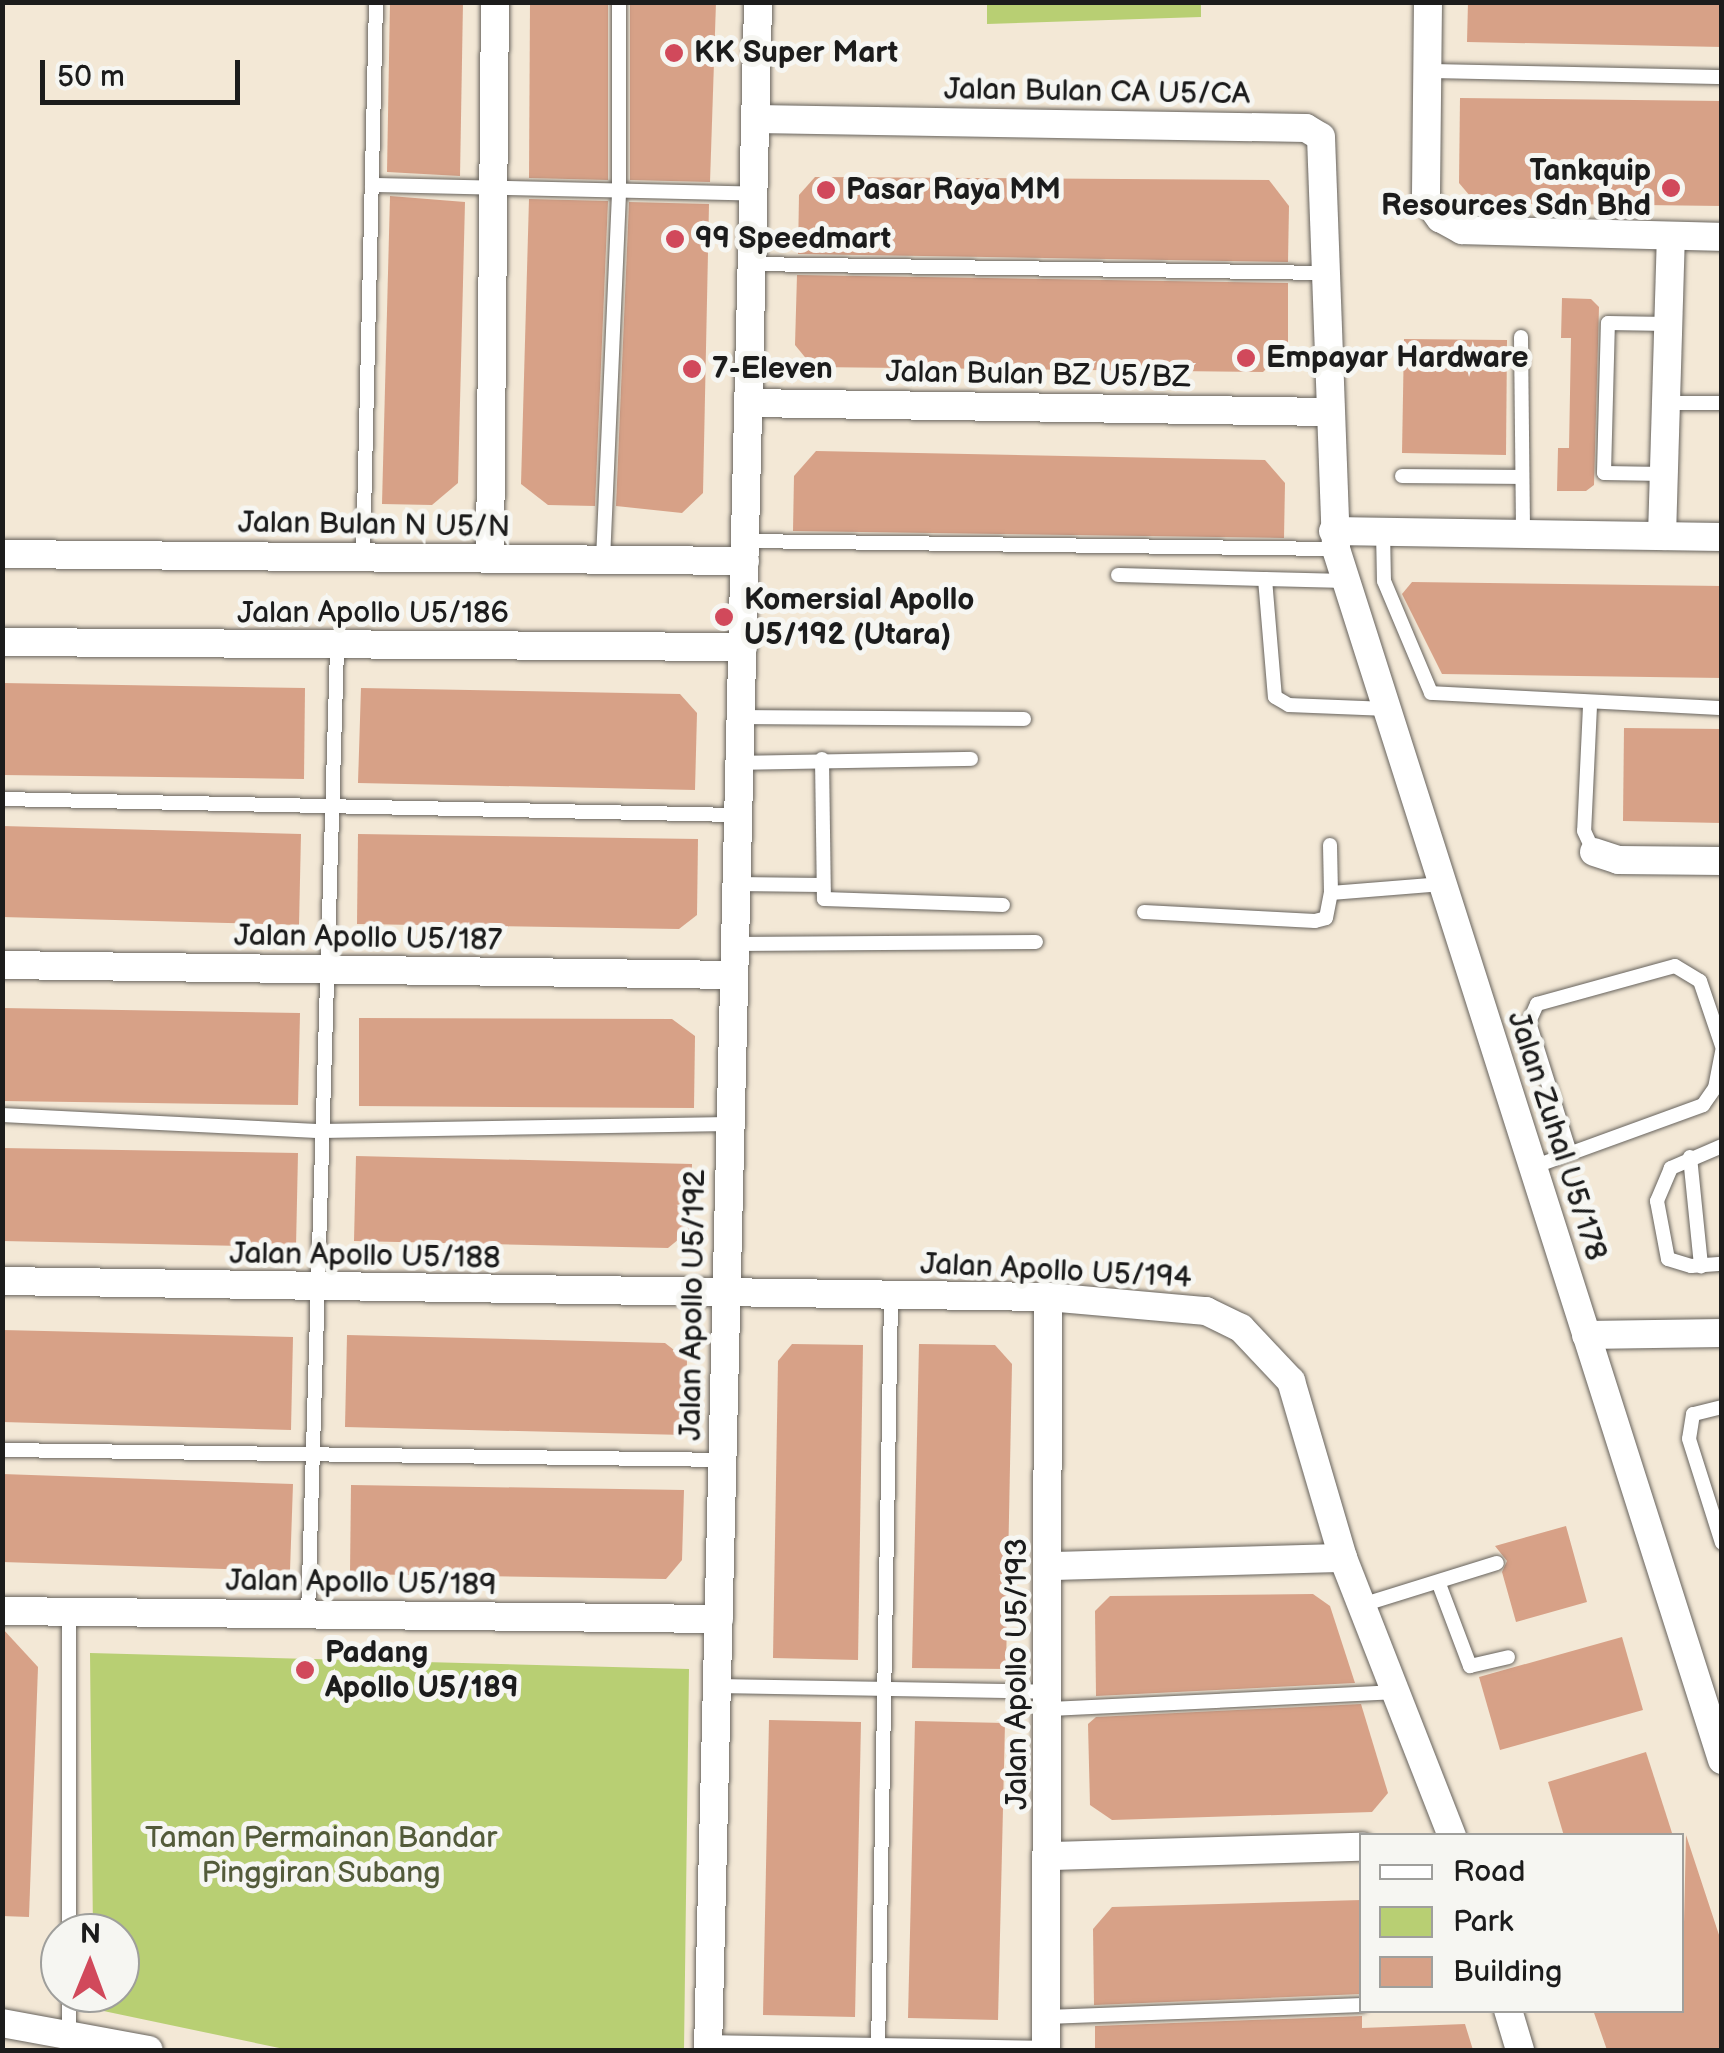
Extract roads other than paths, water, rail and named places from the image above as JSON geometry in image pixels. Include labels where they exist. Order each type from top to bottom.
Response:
[{"type":"street","points":[[490,559],[495,2]]},
{"type":"street","name":"Jalan Apollo U5/192","points":[[708,2046],[758,2]]},
{"type":"street","points":[[1428,2],[1426,198],[1440,218],[1462,230],[1722,237]]},
{"type":"street","name":"Jalan Bulan CA U5/CA","points":[[756,119],[1306,128],[1314,134]]},
{"type":"street","name":"Jalan Zuhal U5/178","points":[[1314,134],[1326,157],[1326,412],[1335,540],[1722,1760]]},
{"type":"street","points":[[1662,536],[1670,236]]},
{"type":"street","name":"Jalan Bulan BZ U5/BZ","points":[[749,404],[1326,412]]},
{"type":"street","points":[[1335,540],[1383,530],[1722,537]]},
{"type":"street","name":"Jalan Bulan N U5/N","points":[[2,554],[603,560],[745,551]]},
{"type":"street","name":"Jalan Apollo U5/186","points":[[2,642],[743,648]]},
{"type":"street","points":[[1594,852],[1618,860],[1722,861]]},
{"type":"street","name":"Jalan Apollo U5/187","points":[[2,965],[732,975]]},
{"type":"street","name":"Jalan Apollo U5/188","points":[[2,1281],[727,1295]]},
{"type":"street","name":"Jalan Apollo U5/194","points":[[727,1295],[1048,1298],[1206,1311],[1264,1347],[1292,1382],[1343,1558],[1400,1692],[1451,1833]]},
{"type":"street","name":"Jalan Apollo U5/193","points":[[1046,2049],[1050,1856],[1048,1298]]},
{"type":"street","points":[[1586,1334],[1722,1333]]},
{"type":"street","points":[[1050,1566],[1343,1558]]},
{"type":"street","name":"Jalan Apollo U5/189","points":[[2,1611],[719,1619]]},
{"type":"street","points":[[1050,1856],[1359,1847]]},
{"type":"street","points":[[1509,2013],[1520,2050]]},
{"type":"street","points":[[2,2023],[149,2050]]},
{"type":"lane","points":[[363,558],[376,2]]},
{"type":"lane","points":[[603,560],[619,192],[619,2]]},
{"type":"lane","points":[[1427,71],[1722,77]]},
{"type":"lane","points":[[372,186],[754,194]]},
{"type":"lane","points":[[752,264],[1326,273]]},
{"type":"lane","points":[[1664,474],[1604,473],[1608,323],[1668,324]]},
{"type":"lane","points":[[1521,337],[1523,533]]},
{"type":"lane","points":[[1666,403],[1722,403]]},
{"type":"lane","points":[[1402,476],[1522,477]]},
{"type":"lane","points":[[1383,530],[1384,581],[1432,693],[1590,706],[1722,708]]},
{"type":"lane","points":[[745,551],[1335,540]]},
{"type":"lane","points":[[1118,575],[1346,581]]},
{"type":"lane","points":[[1265,579],[1275,697],[1288,706],[1387,709]]},
{"type":"lane","points":[[308,1614],[338,646]]},
{"type":"lane","points":[[1590,706],[1584,831],[1594,852]]},
{"type":"lane","points":[[740,717],[1024,719]]},
{"type":"lane","points":[[739,763],[972,758]]},
{"type":"lane","points":[[822,759],[821,885],[830,902],[1004,905]]},
{"type":"lane","points":[[2,799],[738,815]]},
{"type":"lane","points":[[1144,912],[1326,918],[1330,844]]},
{"type":"lane","points":[[735,884],[821,885]]},
{"type":"lane","points":[[1330,892],[1443,884]]},
{"type":"lane","points":[[733,944],[1036,942]]},
{"type":"lane","points":[[1532,1167],[1703,1105],[1715,1088],[1722,1049],[1700,982],[1675,966],[1537,1004],[1529,1022],[1570,1153]]},
{"type":"lane","points":[[2,1116],[322,1130],[730,1124]]},
{"type":"lane","points":[[1722,1146],[1690,1156],[1662,1181],[1658,1227],[1668,1259],[1701,1266],[1722,1264]]},
{"type":"lane","points":[[1690,1156],[1701,1266]]},
{"type":"lane","points":[[878,2046],[891,1296]]},
{"type":"lane","points":[[1722,1406],[1693,1414],[1688,1440],[1722,1543]]},
{"type":"lane","points":[[2,1450],[723,1460]]},
{"type":"lane","points":[[1364,1604],[1497,1563]]},
{"type":"lane","points":[[1439,1584],[1470,1666],[1508,1657]]},
{"type":"lane","points":[[69,1913],[70,1612]]},
{"type":"lane","points":[[718,1686],[884,1688],[1050,1701],[1400,1692]]},
{"type":"lane","points":[[1047,2017],[1359,2005]]},
{"type":"lane","points":[[69,2013],[69,2035]]},
{"type":"lane","points":[[708,2046],[1046,2049]]},
{"type":"place","name":"KK Super Mart","points":[[674,53]]},
{"type":"place","name":"Tankquip Resources Sdn Bhd","points":[[1671,188]]},
{"type":"place","name":"Pasar Raya MM","points":[[826,190]]},
{"type":"place","name":"99 Speedmart","points":[[675,239]]},
{"type":"place","name":"Empayar Hardware","points":[[1246,358]]},
{"type":"place","name":"7-Eleven","points":[[692,369]]},
{"type":"place","name":"Komersial Apollo U5/192 (Utara)","points":[[724,617]]},
{"type":"place","name":"Padang Apollo U5/189","points":[[305,1670]]},
{"type":"park label","name":"Taman Permainan Bandar Pinggiran Subang","points":[[321,1855]]}]
